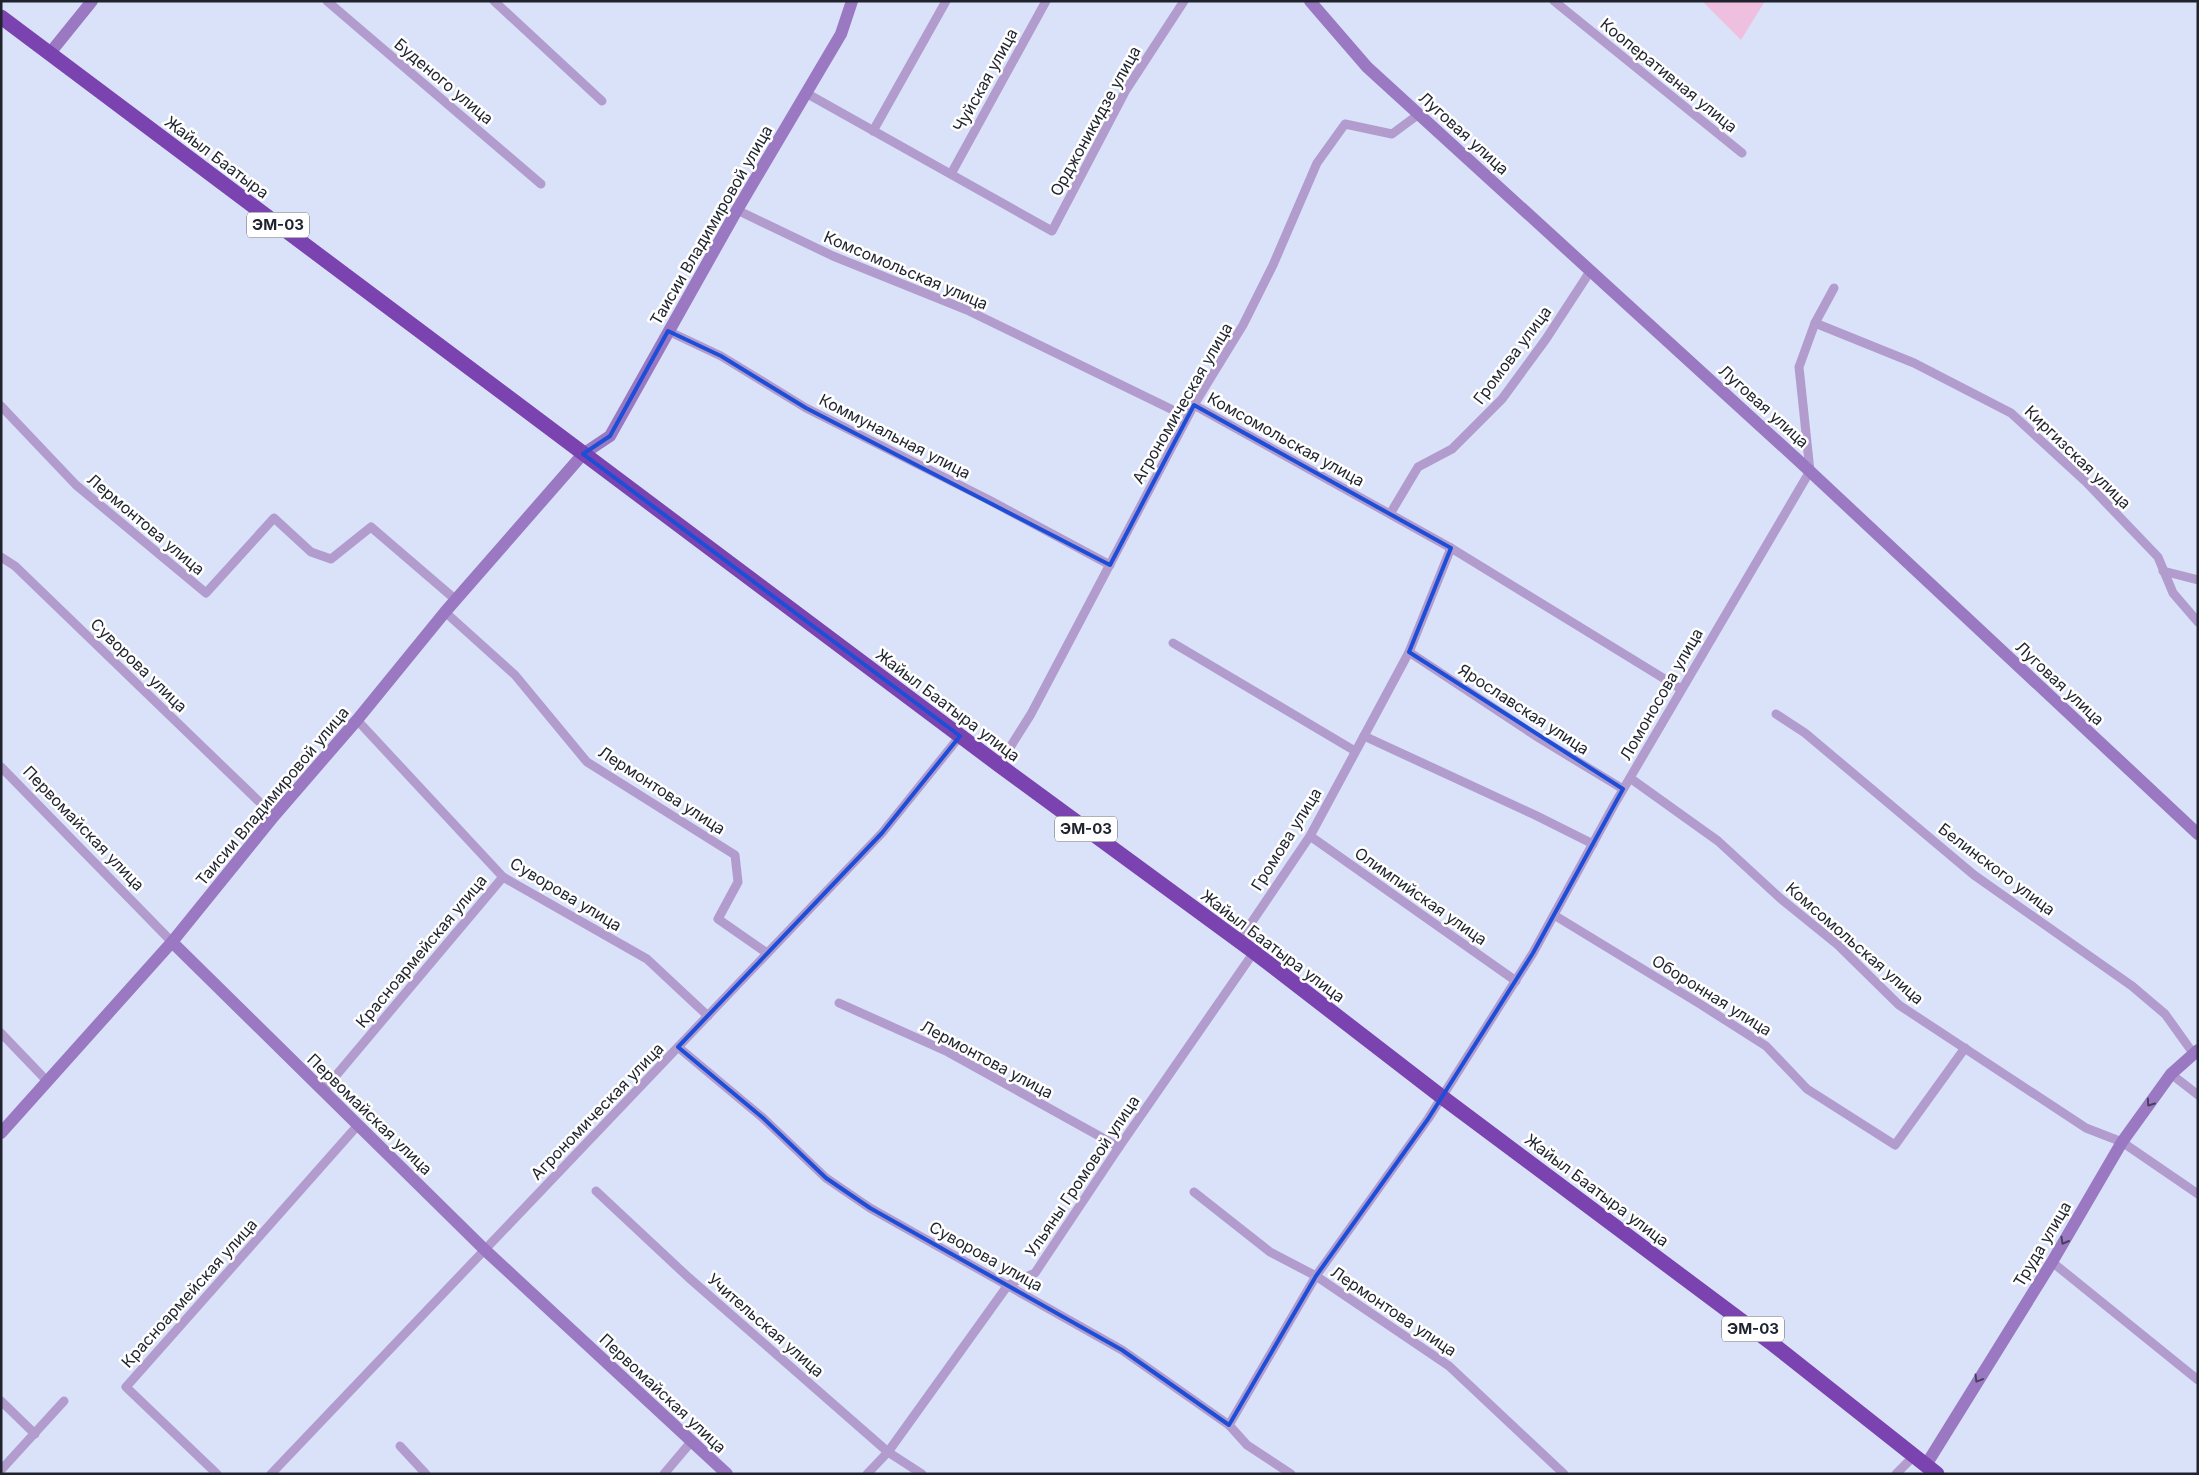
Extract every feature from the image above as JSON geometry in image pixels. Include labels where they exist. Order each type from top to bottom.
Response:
[{"type":"highway","name":"Жайыл Баатыра","points":[[1,17],[583,454]]},
{"type":"highway","name":"Жайыл Баатыра улица","points":[[583,454],[999,765],[1254,952],[1442,1097],[1774,1345],[1926,1465]]},
{"type":"street","points":[[50,53],[92,1]]},
{"type":"street","name":"Буденого улица","points":[[327,1],[542,184]]},
{"type":"street","points":[[494,1],[602,100]]},
{"type":"street","name":"Таисии Владимировой улица","points":[[1,1133],[172,942],[274,816],[358,720],[445,612],[583,454],[610,436],[737,210],[842,34],[852,1]]},
{"type":"street","points":[[873,131],[946,1]]},
{"type":"street","name":"Чуйская улица","points":[[950,174],[1046,1]]},
{"type":"street","name":"Орджоникидзе улица","points":[[950,174],[1052,231],[1126,90],[1184,1]]},
{"type":"street","name":"Луговая улица","points":[[1310,1],[1368,67],[1810,471],[2198,834]]},
{"type":"street","name":"Кооперативная улица","points":[[1554,1],[1742,153]]},
{"type":"street","points":[[806,93],[950,174]]},
{"type":"street","name":"Агрономическая улица","points":[[999,765],[1031,714],[1194,405],[1243,324],[1273,265],[1317,163],[1345,124],[1392,134],[1419,114]]},
{"type":"street","name":"Комсомольская улица","points":[[737,210],[774,229],[967,310],[1177,412],[1194,405],[1451,548],[1681,689]]},
{"type":"street","name":"Громова улица","points":[[1390,514],[1418,466],[1452,449],[1502,399],[1546,339],[1591,270]]},
{"type":"street","points":[[1810,471],[1799,367],[1816,323],[1834,288]]},
{"type":"street","name":"Киргизская улица","points":[[1816,323],[1914,363],[2011,413],[2086,482],[2158,557],[2173,594],[2198,622]]},
{"type":"street","name":"Коммунальная улица","points":[[668,331],[721,356],[806,408],[989,500],[1110,565]]},
{"type":"street","name":"Лермонтова улица","points":[[1,406],[76,485],[206,593],[274,518],[311,552],[331,559],[371,527],[456,600]]},
{"type":"street","name":"Ломоносова улица","points":[[1229,1425],[1316,1276],[1442,1097],[1516,981],[1554,916],[1623,789],[1810,471]]},
{"type":"street","name":"Громова улица","points":[[1239,941],[1310,836],[1364,736],[1409,652],[1451,548]]},
{"type":"street","name":"Суворова улица","points":[[1,557],[15,566],[104,649],[253,798],[274,816]]},
{"type":"street","points":[[2163,571],[2198,580]]},
{"type":"street","name":"Лермонтова улица","points":[[445,612],[516,675],[588,762],[735,855],[738,882],[718,919],[766,953]]},
{"type":"street","points":[[1173,643],[1355,750]]},
{"type":"street","name":"Ярославская улица","points":[[1409,652],[1539,738],[1623,789]]},
{"type":"street","name":"Белинского улица","points":[[1776,714],[1805,733],[1974,875],[2132,986],[2165,1014],[2195,1052]]},
{"type":"street","name":"Суворова улица","points":[[358,720],[503,877],[647,959],[708,1016]]},
{"type":"street","name":"Агрономическая улица","points":[[271,1474],[882,833],[939,765],[960,736]]},
{"type":"street","points":[[1364,736],[1593,844]]},
{"type":"street","name":"Первомайская улица","points":[[1,766],[172,942],[485,1250],[727,1474]]},
{"type":"street","name":"Комсомольская улица","points":[[1630,778],[1718,841],[1780,898],[1838,945],[1899,1005],[2086,1128],[2122,1142],[2198,1194]]},
{"type":"street","name":"Олимпийская улица","points":[[1310,836],[1516,981]]},
{"type":"street","name":"Красноармейская улица","points":[[323,1091],[503,877]]},
{"type":"street","name":"Оборонная улица","points":[[1554,916],[1766,1046],[1807,1089],[1895,1144],[1965,1048]]},
{"type":"street","name":"Ульяны Громовой улица","points":[[867,1474],[888,1452],[1008,1285],[1034,1273],[1254,952]]},
{"type":"street","name":"Лермонтова улица","points":[[839,1003],[948,1052],[1119,1147]]},
{"type":"street","points":[[1,1033],[46,1081]]},
{"type":"street","name":"Суворова улица","points":[[678,1047],[763,1118],[826,1178],[870,1208],[1122,1350],[1229,1425],[1247,1445],[1291,1474]]},
{"type":"street","name":"Труда улица","points":[[1926,1465],[2052,1262],[2122,1142],[2171,1074],[2195,1052]]},
{"type":"street","points":[[2171,1074],[2198,1095]]},
{"type":"street","name":"Красноармейская улица","points":[[217,1474],[126,1387],[358,1125]]},
{"type":"street","name":"Учительская улица","points":[[596,1191],[688,1277],[888,1452],[922,1474]]},
{"type":"street","name":"Лермонтова улица","points":[[1194,1192],[1270,1252],[1316,1276],[1449,1366],[1564,1474]]},
{"type":"street","points":[[2052,1262],[2198,1380]]},
{"type":"street","points":[[1,1401],[35,1434]]},
{"type":"street","points":[[1,1470],[64,1401]]},
{"type":"street","points":[[664,1474],[692,1442]]},
{"type":"street","points":[[400,1446],[426,1474]]},
{"type":"street","points":[[1896,1474],[1926,1465]]},
{"type":"highlighted area","points":[[668,331],[721,356],[806,408],[1110,565],[1194,405],[1451,548],[1409,652],[1623,789],[1533,953],[1428,1119],[1316,1276],[1229,1425],[1122,1350],[870,1208],[826,1178],[763,1118],[678,1047],[882,833],[960,736],[583,454],[610,436]]},
{"type":"shaded area","points":[[1702,1],[1765,1],[1741,40]]}]
